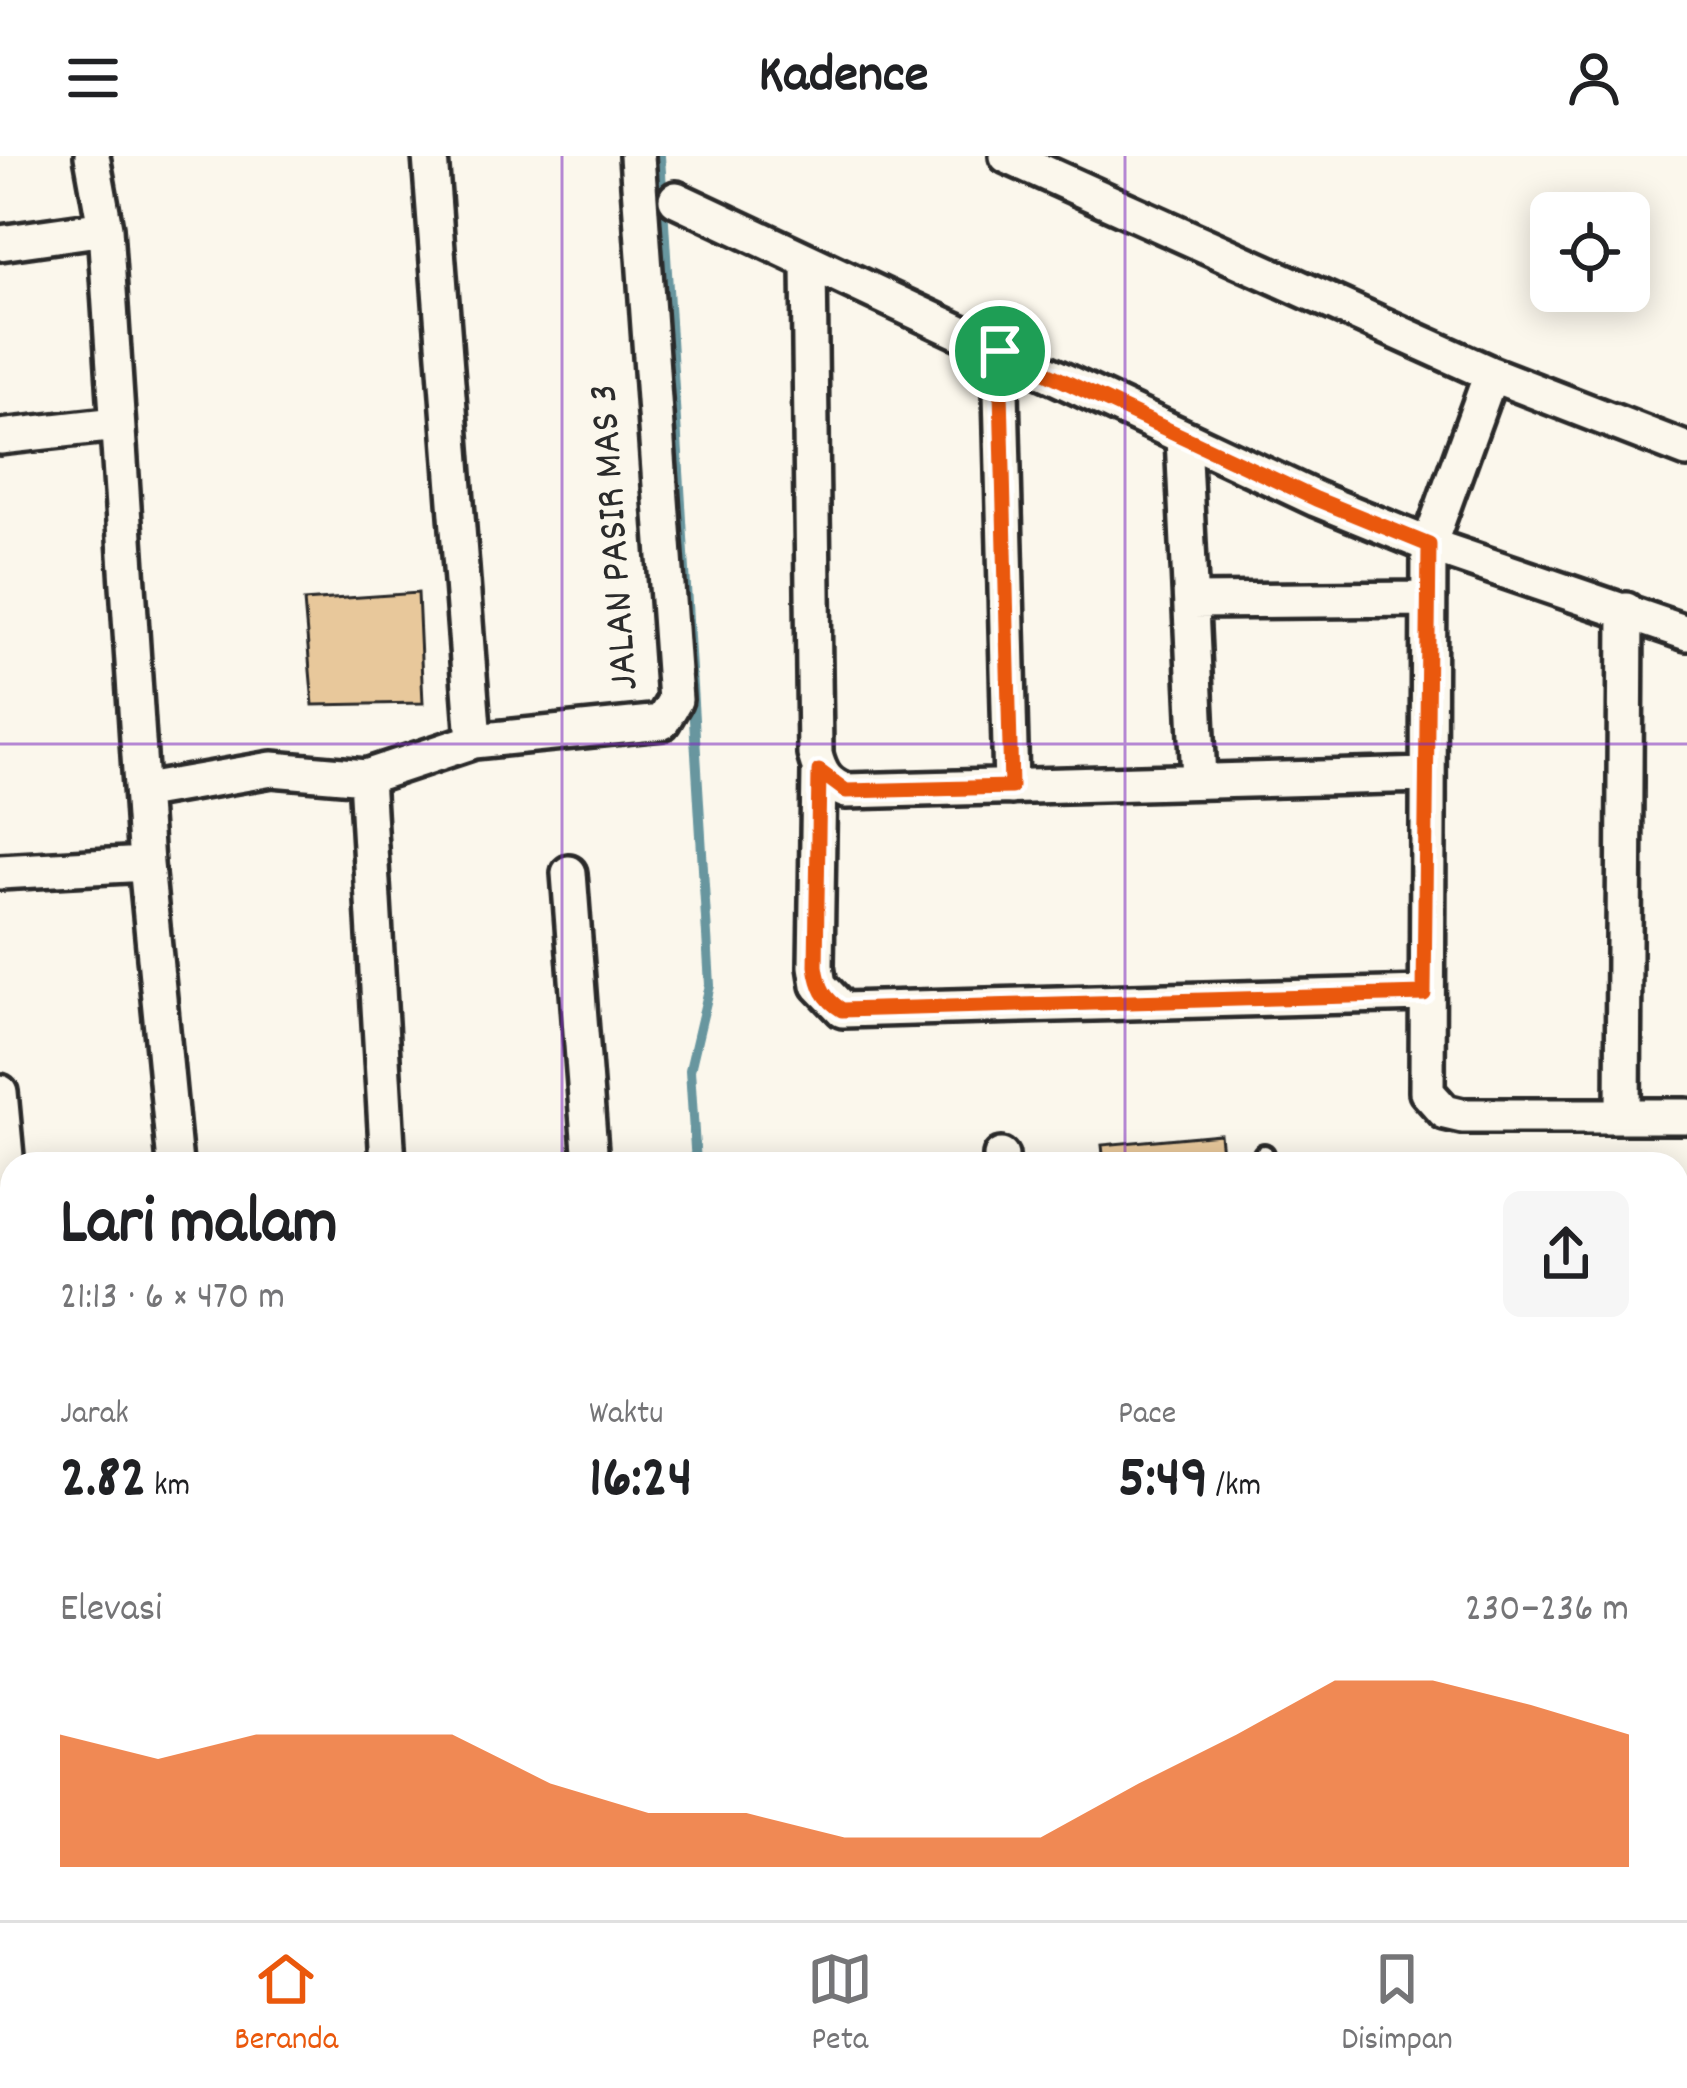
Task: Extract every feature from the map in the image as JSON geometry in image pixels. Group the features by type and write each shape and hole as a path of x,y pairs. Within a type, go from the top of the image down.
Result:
{"street":[{"path":"92,156 105,228 145,791 146,864 175,1152"},
{"path":"430,156 474,741"},
{"name":"JALAN PASIR MAS 3","path":"366,777 474,741 662,722 675,700 637,156"},
{"path":"1007,156 1491,374 1687,450"},
{"path":"676,199 809,266 1429,545 1687,633"},
{"path":"0,243 105,228"},
{"path":"809,266 819,985 842,1010 1424,994"},
{"path":"1000,351 1011,787"},
{"path":"1491,374 1429,545 1427,1092 1445,1112 1687,1116"},
{"path":"0,437 117,424"},
{"path":"1183,437 1199,780"},
{"path":"1191,601 1426,599"},
{"path":"1623,1116 1625,610"},
{"path":"145,791 272,770 366,777 387,1152"},
{"path":"819,771 846,791 1426,775"},
{"path":"0,872 146,864"},
{"path":"569,872 591,1152"},
{"path":"0,1092 6,1152"}],"building":[{"path":"418,593 423,703 313,705 304,601"},
{"path":"1220,1134 1222,1152 1103,1152 1102,1145"}],"waterway":[{"path":"660,156 710,985 690,1070 695,1152"}],"route":[{"path":"1000,351 1316,499 1429,545 1424,994 842,1010 829,1002 819,985 816,966 819,771 832,786 846,791 1011,787 1000,351"}]}
